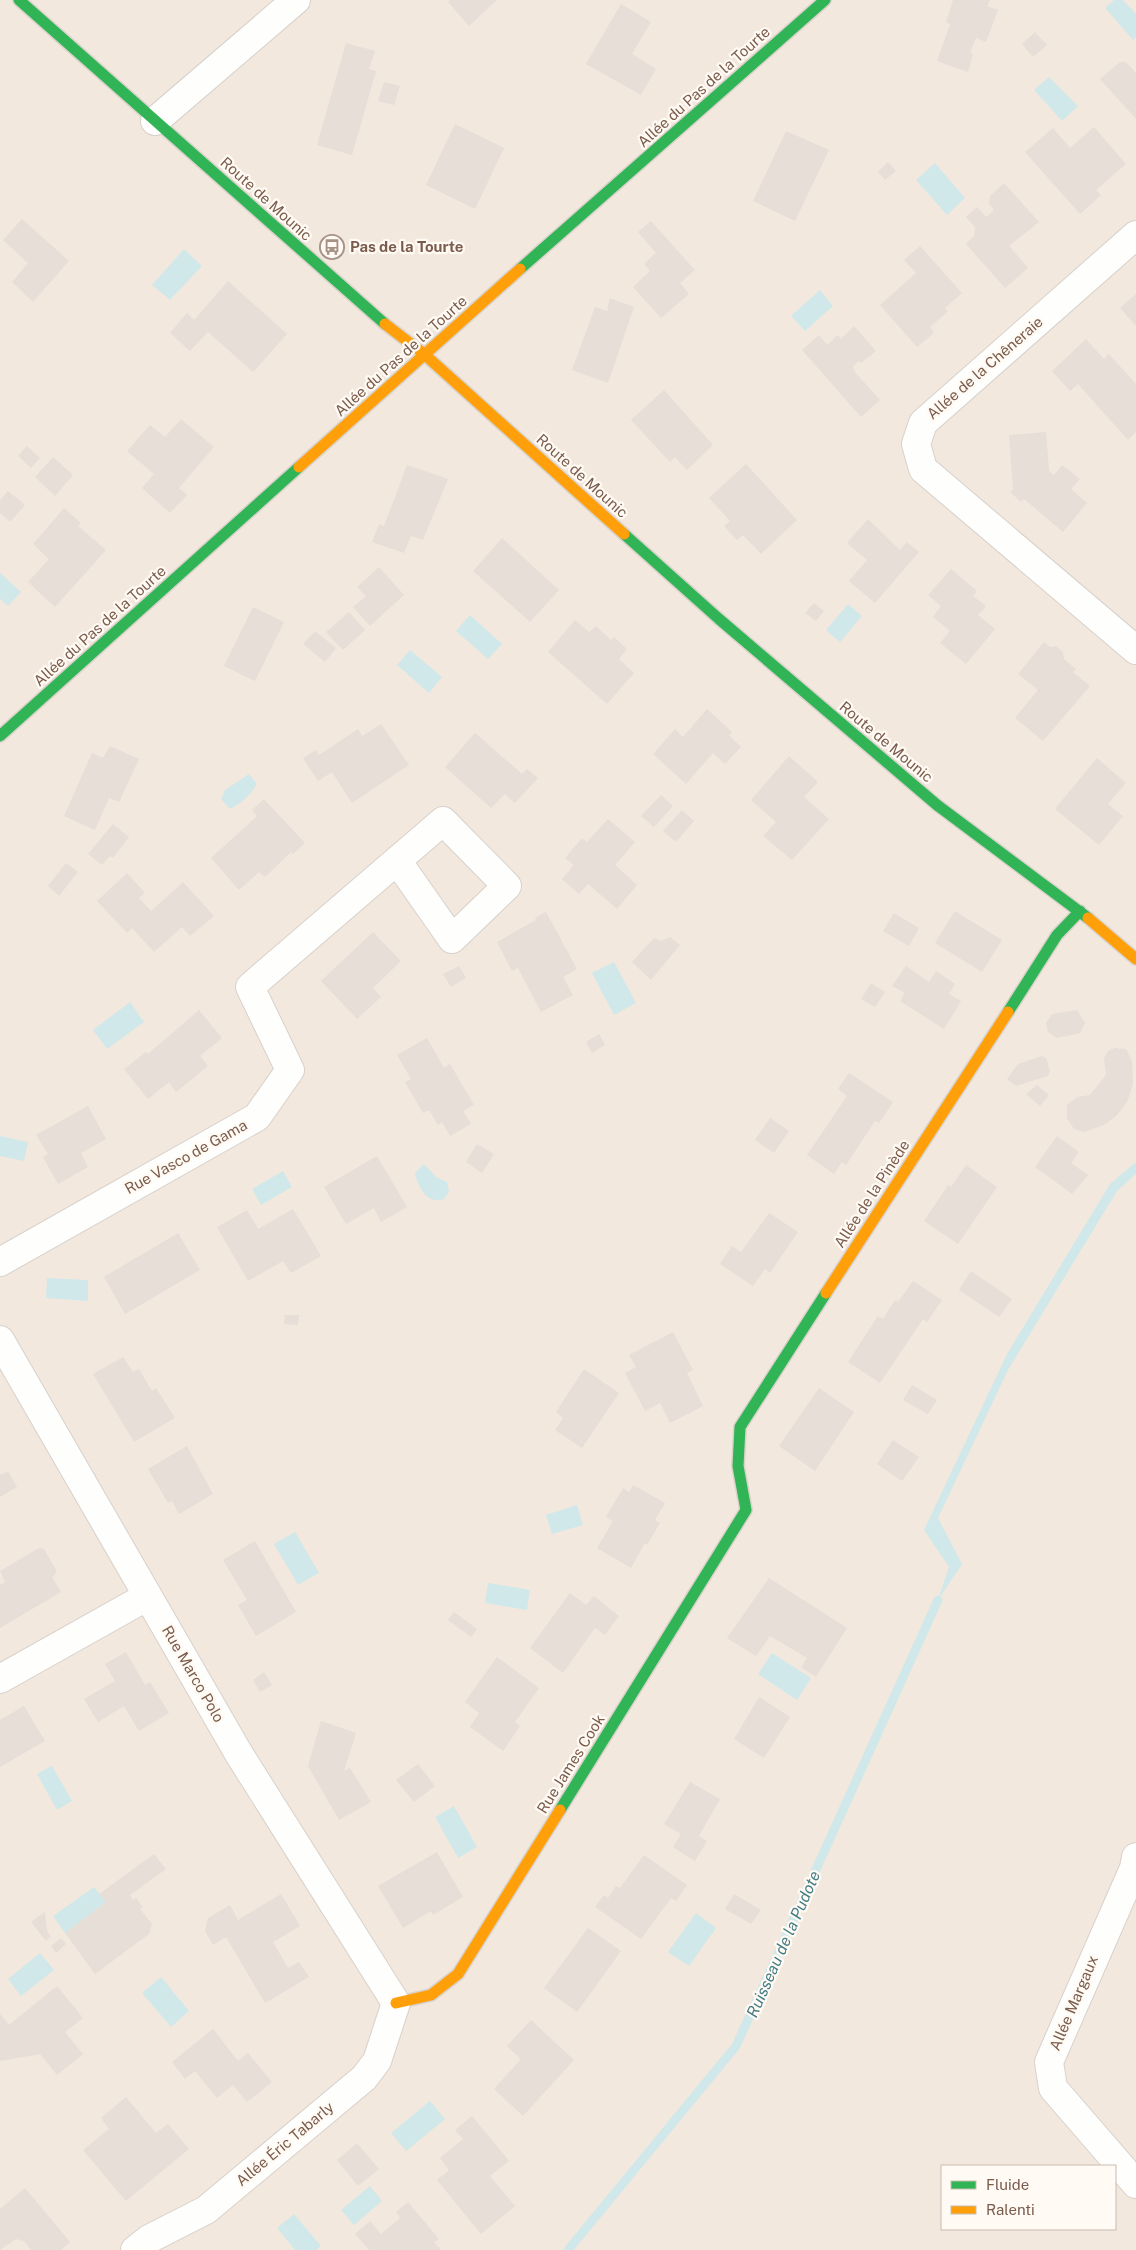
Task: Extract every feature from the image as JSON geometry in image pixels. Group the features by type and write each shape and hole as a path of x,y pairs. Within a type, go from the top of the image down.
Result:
{"street":[{"name":"Route de Mounic","path":"19,0 390,329 424,354 719,620 937,805 1080,911 1136,959"},
{"path":"155,121 296,0"},
{"name":"Allée du Pas de la Tourte","path":"0,736 424,354 824,0"},
{"name":"Allée de la Chêneraie","path":"1136,235 924,423 916,444 923,469 1136,650"},
{"name":"Rue Vasco de Gama","path":"0,1262 257,1117 290,1070 250,987 398,862"},
{"name":"Allée de la Pinède","path":"746,1510 738,1466 740,1427 1057,935 1080,911"},
{"name":"Rue Marco Polo","path":"0,1340 239,1754 396,2003"},
{"name":"Rue James Cook","path":"396,2003 431,1995 458,1974 746,1510"},
{"path":"0,1679 148,1596"},
{"name":"Allée Margaux","path":"1135,1865 1048,2062 1053,2088 1136,2184"},
{"name":"Allée Éric Tabarly","path":"135,2250 148,2239 206,2210 364,2078 377,2061 396,2003"}],"shaded area":[{"path":"0,0 1136,0 1136,2250 0,2250"}],"water":[{"path":"1114,0 1123,0 1136,14 1136,37 1133,40 1105,8"},
{"path":"1049,77 1078,106 1062,121 1034,90"},
{"path":"935,163 965,198 947,215 916,180"},
{"path":"184,249 202,266 170,300 152,285"},
{"path":"820,290 833,306 805,331 791,316"},
{"path":"0,573 21,592 8,606 0,599"},
{"path":"848,604 862,616 840,642 826,630"},
{"path":"470,615 502,644 488,659 456,631"},
{"path":"410,650 442,677 429,693 397,665"},
{"path":"249,774 257,784 252,792 230,809 221,799 225,790"},
{"path":"614,962 636,1003 614,1015 592,973"},
{"path":"130,1002 144,1022 107,1049 93,1030"},
{"path":"0,1136 28,1142 24,1161 0,1156"},
{"path":"1136,1162 1136,1174 1117,1191 1008,1370 938,1518 962,1564 938,1600 949,1567 924,1530 1007,1354 1110,1184"},
{"path":"424,1164 436,1177 447,1182 449,1192 444,1199 438,1200 428,1197 418,1184 415,1173"},
{"path":"283,1171 292,1187 261,1205 252,1189"},
{"path":"47,1278 88,1280 88,1301 46,1298"},
{"path":"577,1505 583,1525 552,1534 546,1515"},
{"path":"295,1532 319,1573 298,1585 274,1544"},
{"path":"488,1583 530,1590 527,1610 485,1603"},
{"path":"772,1653 811,1678 797,1700 758,1674"},
{"path":"52,1766 72,1801 57,1810 37,1774"},
{"path":"454,1806 477,1847 458,1858 435,1817"},
{"path":"94,1887 106,1902 65,1933 53,1916"},
{"path":"696,1913 716,1928 689,1966 668,1952"},
{"path":"40,1953 54,1970 21,1996 8,1979"},
{"path":"161,1977 189,2011 171,2027 142,1993"},
{"path":"430,2101 445,2119 406,2151 391,2133"},
{"path":"370,2186 382,2201 354,2225 341,2210"},
{"path":"294,2214 321,2246 316,2250 295,2250 277,2228"}],"building":[{"path":"450,0 497,0 469,26 448,2"},
{"path":"953,0 990,0 987,6 998,10 986,42 976,38 970,53 973,54 968,72 937,61 950,24 946,22"},
{"path":"621,4 651,22 632,54 656,69 641,95 586,64"},
{"path":"1035,32 1047,45 1033,57 1022,44"},
{"path":"346,43 375,51 369,69 376,71 352,155 317,145"},
{"path":"1120,62 1126,62 1136,73 1136,119 1100,79"},
{"path":"384,82 400,86 394,105 378,101"},
{"path":"455,124 504,148 475,209 426,185"},
{"path":"1094,127 1126,164 1096,190 1101,195 1080,214 1025,152 1053,128 1070,148"},
{"path":"786,131 829,150 795,221 753,201"},
{"path":"888,162 896,171 885,180 878,172"},
{"path":"1004,183 1039,222 1009,246 1028,268 1005,288 966,244 974,236 975,227 966,217 977,207 986,217 994,210 989,204 990,196"},
{"path":"22,219 69,261 33,302 12,282 28,263 3,240"},
{"path":"651,221 695,270 680,283 689,294 661,318 633,287 650,271 644,264 656,253 638,232"},
{"path":"920,246 962,293 945,308 948,311 930,327 934,333 917,347 880,305 916,273 904,260"},
{"path":"228,281 287,334 253,372 208,332 190,351 170,333 187,313 194,320"},
{"path":"1136,294 1136,326 1120,308"},
{"path":"610,298 634,307 608,383 572,370 595,307 607,311"},
{"path":"854,326 876,351 861,363 859,361 853,366 854,371 880,400 861,417 802,350 819,335 827,345 838,335 841,339"},
{"path":"1086,339 1104,359 1109,354 1136,384 1136,432 1128,440 1078,384 1070,391 1052,371"},
{"path":"664,390 713,445 687,470 675,457 670,462 631,420"},
{"path":"181,419 214,447 179,488 187,495 170,513 142,488 154,474 127,451 150,425 165,437"},
{"path":"1046,432 1049,471 1054,475 1062,465 1080,479 1071,489 1087,503 1063,532 1024,499 1021,502 1010,492 1013,490 1009,435"},
{"path":"27,446 40,458 31,468 18,456"},
{"path":"53,457 73,475 55,496 35,477"},
{"path":"746,464 797,520 761,554 743,535 737,540 724,526 730,521 709,498"},
{"path":"407,465 448,479 423,540 411,536 404,553 372,542 379,524 384,526"},
{"path":"8,491 25,505 10,522 0,513 0,500"},
{"path":"64,508 81,523 78,526 106,550 55,607 28,582 49,559 33,544"},
{"path":"868,519 900,550 907,542 919,552 875,603 849,581 867,560 847,543"},
{"path":"502,538 559,590 530,622 473,571"},
{"path":"379,567 404,595 370,626 353,607 366,596 357,587"},
{"path":"951,569 977,591 973,596 986,606 978,615 995,629 966,664 940,643 950,631 933,617 941,606 928,595"},
{"path":"814,603 824,611 816,621 805,613"},
{"path":"253,607 284,622 255,681 224,666"},
{"path":"349,612 365,630 343,650 326,632"},
{"path":"575,620 589,632 596,626 611,640 614,637 627,649 619,659 634,673 607,704 548,652"},
{"path":"315,631 336,648 325,662 303,644"},
{"path":"1044,642 1050,647 1056,646 1063,652 1064,659 1076,669 1073,672 1090,686 1043,741 1015,718 1038,690 1018,674"},
{"path":"707,709 732,732 729,735 741,747 725,764 713,753 686,784 653,754 675,729 683,737"},
{"path":"381,724 409,765 352,803 332,772 318,781 303,758 316,750 319,755 358,729 362,736"},
{"path":"475,733 522,774 527,769 538,778 515,803 505,794 491,808 445,767"},
{"path":"110,746 139,759 119,802 109,798 95,830 64,816 92,753 103,758"},
{"path":"789,756 818,782 804,797 829,819 792,860 763,836 776,822 751,800"},
{"path":"1097,758 1126,783 1108,804 1123,816 1099,845 1055,809"},
{"path":"661,795 673,806 654,827 641,816"},
{"path":"264,799 305,843 293,854 291,852 265,877 259,872 239,890 211,858 257,816 252,810"},
{"path":"682,810 694,821 676,842 663,831"},
{"path":"608,819 635,842 615,865 637,885 617,909 588,884 579,894 562,879 574,865 565,858 582,838 587,842"},
{"path":"113,824 129,837 113,858 110,856 102,865 88,854"},
{"path":"66,863 78,872 59,896 48,886"},
{"path":"127,873 145,893 139,898 151,911 183,882 214,916 190,936 182,927 154,952 132,928 127,933 97,901"},
{"path":"955,911 1002,940 982,972 935,943"},
{"path":"546,912 577,969 563,977 573,995 541,1012 518,968 512,971 497,942 536,920 535,918"},
{"path":"894,913 919,928 909,946 883,931"},
{"path":"373,932 401,961 373,988 381,997 357,1019 321,981"},
{"path":"670,937 680,945 651,980 632,962 654,938 661,941"},
{"path":"459,966 466,978 451,987 443,974"},
{"path":"906,966 929,982 936,971 955,984 949,994 961,1001 944,1029 900,1001 905,993 892,986"},
{"path":"871,983 885,992 875,1007 861,999"},
{"path":"199,1010 222,1038 200,1056 208,1066 176,1092 169,1082 148,1099 124,1069 146,1052 148,1054"},
{"path":"1077,1010 1085,1023 1080,1033 1057,1038 1048,1032 1046,1023 1052,1014"},
{"path":"599,1034 605,1045 592,1053 586,1042"},
{"path":"427,1038 444,1068 450,1064 474,1105 463,1111 471,1124 450,1136 442,1122 438,1125 429,1110 423,1113 405,1082 411,1079 397,1055"},
{"path":"1115,1048 1126,1049 1132,1062 1133,1084 1127,1102 1116,1116 1104,1125 1084,1132 1074,1129 1067,1118 1067,1105 1077,1097 1090,1095 1106,1075 1104,1058 1108,1051"},
{"path":"1042,1056 1046,1058 1050,1071 1048,1076 1016,1086 1007,1079 1018,1064"},
{"path":"849,1073 893,1102 879,1123 875,1121 846,1165 842,1162 834,1174 807,1155 847,1096 838,1089"},
{"path":"1037,1085 1049,1095 1040,1106 1026,1094"},
{"path":"88,1106 106,1139 81,1153 88,1167 58,1184 43,1157 48,1154 36,1135"},
{"path":"770,1118 789,1131 774,1153 755,1140"},
{"path":"1057,1136 1079,1152 1071,1163 1088,1175 1072,1194 1035,1167"},
{"path":"477,1144 494,1154 482,1173 466,1162"},
{"path":"377,1156 407,1207 381,1222 374,1208 346,1224 324,1187"},
{"path":"966,1165 997,1187 958,1244 924,1221 948,1185 951,1187"},
{"path":"293,1209 321,1256 291,1273 283,1261 248,1281 217,1227 247,1210 258,1229"},
{"path":"769,1213 798,1232 770,1273 765,1269 753,1286 720,1264 732,1246 741,1252"},
{"path":"178,1233 200,1270 125,1314 104,1277"},
{"path":"971,1271 1012,1299 999,1317 959,1290"},
{"path":"913,1281 942,1300 927,1322 923,1319 880,1383 848,1362 878,1316 883,1319 895,1300 898,1302"},
{"path":"285,1315 299,1315 298,1325 284,1324"},
{"path":"673,1332 693,1370 687,1373 703,1406 670,1423 660,1403 645,1411 625,1373 636,1367 629,1355"},
{"path":"123,1357 133,1372 139,1369 152,1391 156,1388 175,1418 134,1442 93,1374"},
{"path":"584,1369 619,1393 582,1448 555,1430 563,1418 556,1412"},
{"path":"912,1385 937,1400 928,1414 903,1400"},
{"path":"819,1388 854,1412 815,1471 779,1446"},
{"path":"893,1440 919,1457 902,1481 877,1464"},
{"path":"187,1446 213,1494 179,1514 172,1501 168,1503 148,1469"},
{"path":"8,1471 17,1487 0,1497 0,1475"},
{"path":"633,1485 665,1503 655,1520 660,1523 647,1545 645,1543 631,1568 597,1548 613,1521 606,1517 623,1488 629,1492"},
{"path":"255,1541 296,1612 256,1636 238,1605 247,1600 223,1560"},
{"path":"39,1548 44,1549 56,1570 55,1575 52,1577 61,1592 0,1628 0,1585 5,1582 0,1571"},
{"path":"769,1578 847,1628 816,1677 801,1667 807,1658 770,1636 756,1656 727,1638"},
{"path":"570,1593 586,1605 594,1596 619,1616 605,1635 595,1628 563,1673 530,1648"},
{"path":"454,1612 477,1629 471,1637 448,1620"},
{"path":"126,1652 145,1685 150,1682 169,1713 139,1731 124,1706 98,1722 84,1699 115,1681 105,1664"},
{"path":"497,1657 539,1688 515,1722 520,1726 503,1751 470,1727 479,1713 465,1702"},
{"path":"264,1672 272,1685 260,1692 253,1680"},
{"path":"759,1697 790,1717 764,1758 734,1739"},
{"path":"24,1706 45,1741 0,1767 0,1720"},
{"path":"321,1721 356,1733 344,1771 350,1768 371,1802 339,1820 308,1766"},
{"path":"418,1764 435,1786 414,1802 396,1780"},
{"path":"690,1782 720,1799 699,1836 707,1841 695,1861 673,1847 681,1834 664,1824"},
{"path":"437,1852 463,1897 433,1915 431,1911 403,1928 378,1886"},
{"path":"154,1854 166,1869 130,1895 133,1900 136,1898 143,1907 140,1909 152,1924 149,1934 95,1974 65,1933 106,1902 99,1894"},
{"path":"644,1855 687,1885 676,1901 671,1898 641,1939 595,1907 604,1895 608,1898 616,1886 620,1888"},
{"path":"281,1894 300,1926 273,1942 288,1968 299,1962 309,1977 265,2003 226,1937 213,1945 205,1931 208,1918 230,1905 238,1920"},
{"path":"734,1894 761,1910 751,1924 725,1909"},
{"path":"45,1912 47,1931 51,1937 46,1941 31,1922"},
{"path":"588,1928 621,1951 577,2012 544,1988"},
{"path":"61,1938 66,1944 56,1953 51,1946"},
{"path":"57,1986 83,2018 65,2032 83,2054 57,2075 40,2054 0,2061 0,2014 9,2025"},
{"path":"531,2020 574,2060 523,2116 494,2089 521,2059 507,2046"},
{"path":"213,2029 238,2061 248,2053 272,2082 247,2102 233,2085 217,2098 195,2071 185,2079 172,2062"},
{"path":"126,2097 156,2133 168,2124 189,2149 126,2201 83,2150 109,2129 101,2118"},
{"path":"472,2116 509,2161 490,2176 515,2206 481,2234 437,2180 449,2170 440,2158 463,2139 455,2130"},
{"path":"357,2143 379,2169 358,2186 337,2160"},
{"path":"25,2188 70,2242 61,2250 31,2250 24,2241 16,2239 0,2250 0,2209"},
{"path":"408,2202 439,2239 434,2242 441,2250 369,2250 355,2234 370,2221 381,2234 400,2218 396,2212"}],"waterway":[{"name":"Ruisseau de la Pudote","path":"568,2250 736,2046 938,1600"}],"traffic: fast":[{"path":"19,0 385,324"},
{"path":"520,269 825,0"},
{"path":"0,736 299,467"},
{"path":"624,534 719,619 937,805 1088,918"},
{"path":"1008,1012 1057,935 1080,911"},
{"path":"560,1810 746,1510 738,1466 740,1427 826,1293"}],"traffic: slow":[{"path":"299,467 520,269"},
{"path":"385,324 424,354 624,534"},
{"path":"1088,918 1136,959"},
{"path":"826,1293 1008,1012"},
{"path":"396,2003 431,1995 458,1974 560,1810"}],"place":[{"name":"Pas de la Tourte","path":"332,247"}]}
